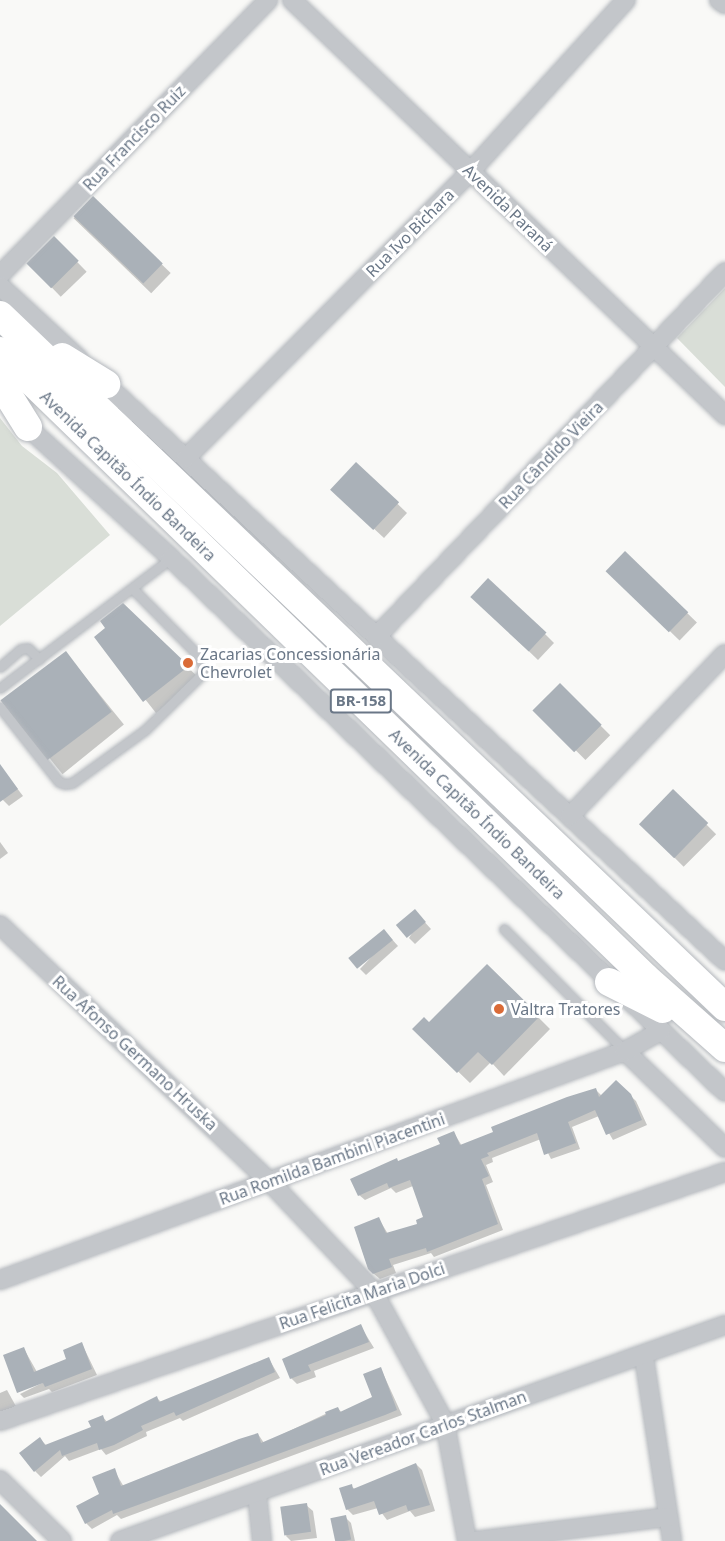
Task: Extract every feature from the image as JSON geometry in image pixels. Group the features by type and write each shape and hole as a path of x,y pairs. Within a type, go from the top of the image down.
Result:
{"main road":[{"path":"4,331 106,384"},
{"name":"Avenida Capitão Índio Bandeira","path":"4,331 725,1006"},
{"name":"Avenida Capitão Índio Bandeira","path":"4,331 645,977 725,1049"},
{"path":"0,382 28,427"},
{"path":"609,982 644,996 725,1049"}],"street":[{"name":"Rua Francisco Ruiz","path":"0,275 268,0"},
{"name":"Avenida Paraná","path":"292,0 725,415"},
{"name":"Rua Ivo Bichara","path":"186,459 470,172 626,0"},
{"path":"719,0 725,4"},
{"name":"Rua Cândido Vieira","path":"376,637 725,272"},
{"path":"0,286 725,962"},
{"path":"0,401 171,558 725,1092"},
{"path":"570,816 725,654"},
{"name":"Rua Afonso Germano Hruska","path":"0,925 270,1182 373,1291 445,1423 467,1541"},
{"name":"Rua Romilda Bambini Piacentini","path":"0,1280 625,1051 661,1031"},
{"path":"625,1051 725,1148"},
{"name":"Rua Felicita Maria Dolci","path":"0,1421 725,1172"},
{"name":"Rua Vereador Carlos Stalman","path":"120,1541 256,1494 445,1423 644,1357 725,1325"},
{"path":"644,1357 672,1541"},
{"path":"0,1480 62,1541"},
{"path":"256,1494 262,1541"},
{"path":"476,1541 669,1517"}],"lane":[{"path":"0,688 171,558"},
{"path":"0,707 59,782 65,784 72,783 145,730 205,671 198,655 133,589"},
{"path":"0,667 21,649 28,648 39,659"},
{"path":"504,929 625,1051"}],"shaded area":[{"path":"725,288 725,387 677,338"},
{"path":"0,418 22,446 57,473 110,535 0,626"}],"building":[{"path":"93,196 163,263 143,284 74,216"},
{"path":"54,236 79,261 51,288 26,264"},
{"path":"356,462 399,502 373,530 330,490"},
{"path":"625,551 688,612 669,632 606,571"},
{"path":"488,578 547,633 529,652 470,597"},
{"path":"123,603 189,666 143,702 94,637 105,628 100,621"},
{"path":"66,651 112,712 46,761 1,700"},
{"path":"560,683 602,725 574,752 532,711"},
{"path":"0,764 18,789 0,802"},
{"path":"673,789 708,823 674,858 639,824"},
{"path":"415,909 426,922 407,938 396,925"},
{"path":"384,929 393,940 357,969 348,958"},
{"path":"487,964 540,1016 492,1065 478,1052 457,1073 412,1029 424,1017 429,1022"},
{"path":"616,1080 631,1094 642,1120 606,1135 595,1110 568,1122 576,1143 544,1155 537,1133 487,1153 489,1156 481,1159 489,1176 482,1179 498,1224 427,1252 426,1248 389,1259 392,1267 373,1274 368,1269 354,1227 379,1217 386,1233 417,1224 416,1220 423,1217 410,1180 389,1188 387,1183 358,1196 350,1179 397,1158 398,1161 440,1144 437,1138 454,1131 460,1145 493,1132 491,1127 567,1097 596,1088 599,1097"},
{"path":"361,1324 369,1342 308,1365 311,1371 290,1379 282,1359"},
{"path":"82,1342 92,1369 45,1387 43,1383 17,1393 3,1355 24,1347 34,1372 66,1359 63,1350"},
{"path":"269,1357 275,1372 176,1416 174,1412 141,1426 143,1430 114,1445 99,1450 97,1443 62,1456 60,1450 34,1472 19,1453 40,1437 45,1445 91,1427 88,1421 103,1415 105,1422 157,1396 159,1402"},
{"path":"381,1367 397,1410 113,1514 112,1510 85,1524 76,1506 99,1494 92,1477 115,1468 121,1486 239,1439 258,1433 261,1443 326,1415 325,1412 338,1407 340,1412 372,1397 363,1374"},
{"path":"416,1463 430,1505 408,1511 406,1505 379,1515 374,1501 346,1510 339,1488 352,1484 353,1489"},
{"path":"307,1503 311,1532 284,1535 280,1507"},
{"path":"0,1504 37,1541 0,1541"},
{"path":"346,1515 351,1539 335,1541 330,1518"}],"place":[{"name":"Zacarias Concessionária Chevrolet","path":"188,663"},
{"name":"Valtra Tratores","path":"499,1009"}]}
